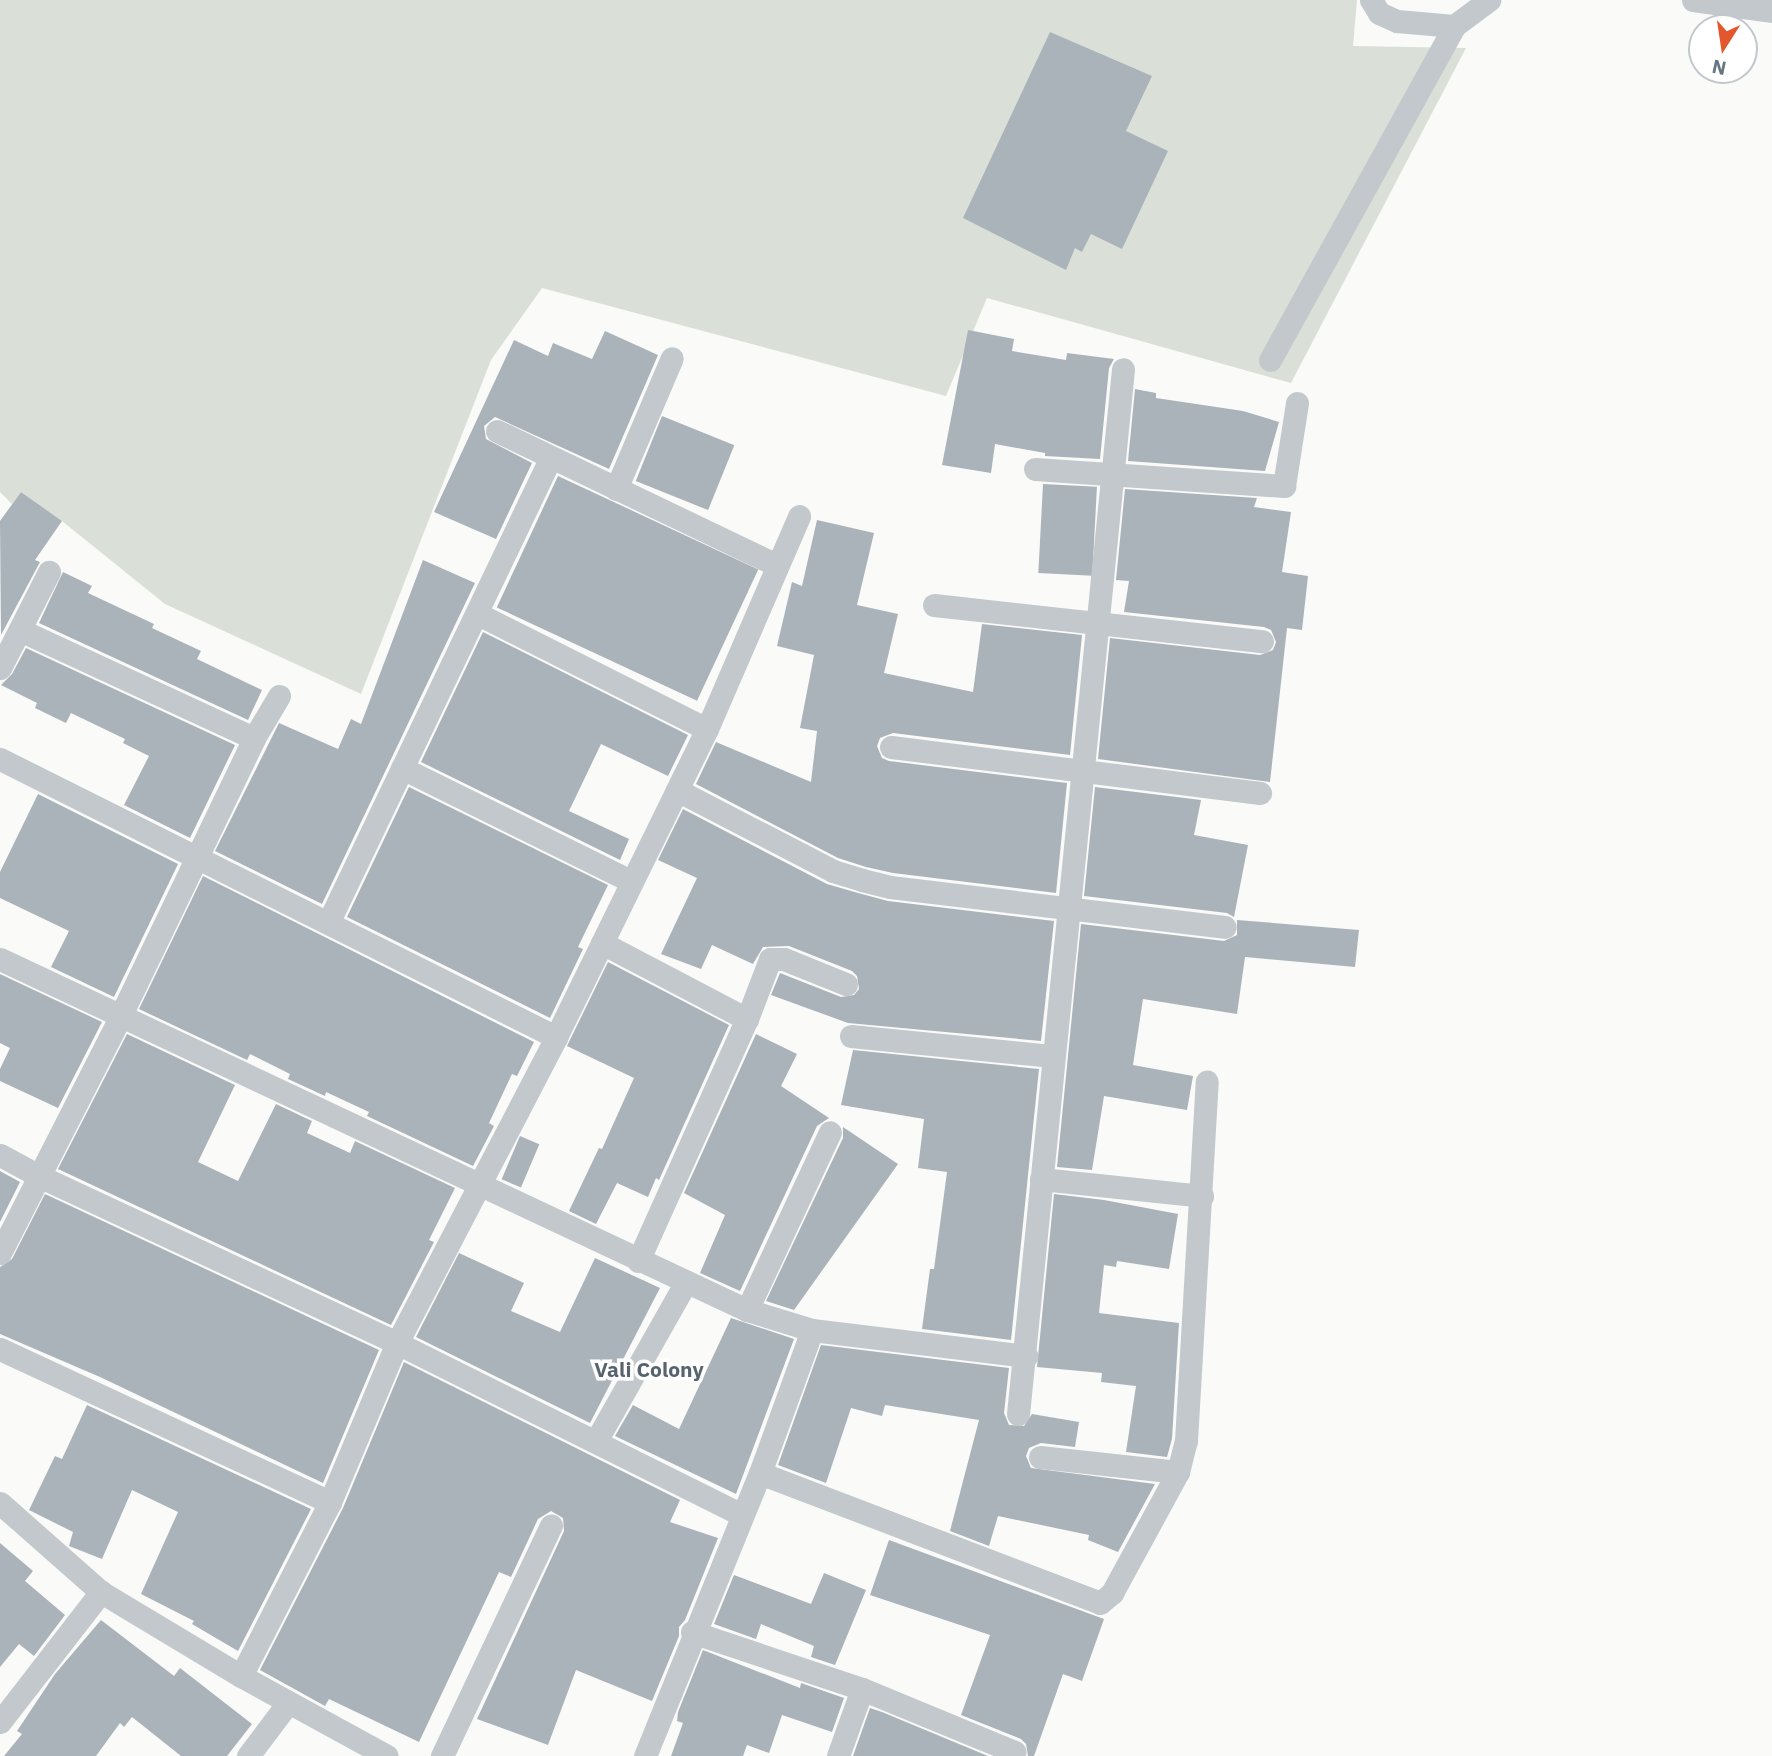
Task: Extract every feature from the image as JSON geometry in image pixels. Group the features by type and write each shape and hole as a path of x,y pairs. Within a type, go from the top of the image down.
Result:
{"street":[{"path":"1371,0 1379,13 1397,21 1454,26"},
{"path":"1270,360 1454,26 1489,0"},
{"path":"1693,0 1772,11"},
{"path":"616,489 672,358"},
{"path":"1018,1414 1026,1356 1110,476 1123,369"},
{"path":"1035,469 1110,476 1284,485 1297,403"},
{"path":"497,431 778,565"},
{"path":"329,921 478,614 550,458"},
{"path":"241,1676 330,1502 397,1343 556,1037 707,729 799,516"},
{"path":"0,668 49,572"},
{"path":"933,605 1262,641"},
{"path":"478,614 707,729"},
{"path":"20,630 254,738"},
{"path":"0,1253 120,1017 254,738 279,696"},
{"path":"891,747 1260,793"},
{"path":"0,759 329,921 556,1037"},
{"path":"402,768 631,881"},
{"path":"677,790 833,871 862,880 890,887 1225,928"},
{"path":"602,943 747,1019"},
{"path":"638,1261 747,1019 770,959 776,957 846,984"},
{"path":"0,959 747,1310 812,1330 1026,1356"},
{"path":"851,1036 1053,1056"},
{"path":"760,1473 1100,1603 1112,1593 1178,1472 1186,1441 1207,1082"},
{"path":"747,1310 830,1132"},
{"path":"0,1155 39,1176 397,1343 742,1515"},
{"path":"1041,1179 1202,1196"},
{"path":"596,1441 686,1282"},
{"path":"645,1756 692,1632 760,1473 812,1330"},
{"path":"0,1349 330,1502"},
{"path":"1040,1457 1178,1472"},
{"path":"0,1503 101,1592 288,1703 387,1756"},
{"path":"442,1756 551,1525"},
{"path":"0,1722 101,1592"},
{"path":"692,1632 862,1689 1015,1752"},
{"path":"838,1756 862,1689"},
{"path":"248,1756 288,1703"}],"shaded area":[{"path":"0,0 1357,0 1353,46 1466,48 1291,383 987,298 946,396 542,288 491,360 361,694 165,604 62,521 21,492 12,504 0,492"}],"building":[{"path":"1050,32 1152,76 1126,131 1168,151 1122,249 1091,234 1082,252 1075,248 1066,270 963,218"},
{"path":"968,330 1014,339 1012,351 1066,360 1067,353 1114,359 1109,368 1100,459 1045,456 1045,453 995,444 991,473 942,465"},
{"path":"605,331 658,355 609,469 495,417 484,426 486,439 532,463 496,539 434,512 514,340 548,356 553,343 592,359"},
{"path":"1135,389 1156,393 1156,398 1243,411 1279,422 1265,471 1128,461"},
{"path":"662,416 734,445 708,510 636,481"},
{"path":"558,476 758,569 697,701 497,607"},
{"path":"1043,484 1097,487 1092,576 1038,573"},
{"path":"1125,489 1257,498 1254,507 1291,512 1282,572 1308,576 1302,630 1287,628 1270,782 1098,759 1110,638 1260,655 1273,650 1276,642 1271,630 1264,627 1124,612 1129,581 1116,580"},
{"path":"21,492 62,521 35,560 40,562 1,635 0,521"},
{"path":"817,520 874,533 857,605 898,614 884,673 973,692 982,624 1082,635 1070,755 893,733 880,738 877,746 882,758 889,761 1067,783 1056,893 893,873 866,867 838,858 696,784 716,742 811,782 817,731 800,728 814,655 777,646 792,582 802,586"},
{"path":"423,560 475,583 322,904 215,851 279,723 338,749 351,719 361,724"},
{"path":"63,572 92,586 88,593 154,624 152,628 201,651 197,659 262,690 248,720 39,623"},
{"path":"483,632 688,735 668,776 601,744 569,811 629,839 620,860 421,762"},
{"path":"26,648 235,745 190,838 124,805 149,756 123,743 125,739 71,713 66,723 35,708 37,703 1,685 12,674"},
{"path":"409,787 608,885 578,947 583,949 550,1018 347,917"},
{"path":"1095,787 1201,800 1194,835 1248,845 1234,917 1227,913 1084,896"},
{"path":"38,794 178,864 114,997 51,967 69,931 0,898 0,872"},
{"path":"683,809 827,884 888,901 1054,921 1041,1041 848,1023 771,995 780,973 841,997 854,995 859,989 857,976 852,971 789,946 763,947 753,964 712,945 701,969 661,954 697,878 658,860"},
{"path":"203,876 534,1042 517,1076 512,1074 489,1123 494,1126 473,1166 367,1116 369,1112 326,1092 325,1096 288,1079 290,1074 250,1054 247,1060 139,1009"},
{"path":"1237,920 1359,930 1355,967 1245,957 1237,1014 1143,999 1133,1065 1193,1076 1187,1110 1104,1096 1092,1170 1057,1167 1081,924 1224,941 1237,935"},
{"path":"608,962 729,1025 659,1180 656,1178 648,1197 617,1183 596,1224 569,1211 599,1148 602,1149 634,1078 567,1046"},
{"path":"0,974 102,1022 58,1108 0,1081 0,1069 10,1048 0,1043"},
{"path":"127,1034 235,1085 198,1162 238,1181 276,1104 312,1121 307,1133 350,1153 355,1141 455,1188 429,1240 434,1242 391,1325 58,1169"},
{"path":"756,1034 797,1054 781,1086 829,1118 817,1126 740,1291 700,1273 725,1215 684,1193"},
{"path":"853,1050 1039,1069 1011,1340 922,1329 930,1269 934,1269 947,1172 918,1168 924,1119 841,1105"},
{"path":"843,1127 898,1164 794,1310 766,1301 843,1138"},
{"path":"520,1136 539,1144 521,1187 502,1179"},
{"path":"0,1171 20,1182 0,1222"},
{"path":"45,1194 379,1350 323,1483 100,1377 0,1334 0,1267 12,1259"},
{"path":"1054,1194 1178,1214 1169,1269 1117,1261 1116,1267 1104,1265 1099,1313 1179,1323 1172,1439 1167,1457 1126,1452 1136,1386 1101,1382 1102,1373 1037,1367"},
{"path":"459,1253 524,1283 511,1311 560,1332 595,1258 660,1288 590,1423 416,1337"},
{"path":"731,1318 794,1339 736,1494 615,1436 633,1405 679,1429"},
{"path":"821,1345 1009,1368 1004,1413 1009,1425 1024,1426 1032,1414 1079,1422 1075,1447 1041,1443 1029,1448 1026,1456 1031,1468 1155,1484 1118,1552 1088,1540 1089,1535 998,1516 989,1546 950,1531 979,1420 885,1405 882,1416 851,1408 826,1483 778,1465"},
{"path":"404,1362 680,1500 670,1522 718,1538 685,1620 679,1627 679,1636 652,1701 576,1670 548,1745 477,1719 564,1531 563,1518 551,1511 538,1519 511,1577 499,1572 419,1742 329,1699 325,1706 260,1670 343,1508"},
{"path":"87,1405 311,1509 238,1651 192,1624 194,1621 141,1594 178,1512 132,1490 102,1559 69,1546 73,1532 29,1510 55,1456 62,1459"},
{"path":"889,1540 1104,1619 1082,1681 1063,1674 1034,1756 1028,1756 1026,1744 1021,1739 961,1715 990,1635 870,1595"},
{"path":"0,1543 33,1571 25,1581 65,1615 34,1656 19,1644 0,1667"},
{"path":"824,1573 866,1590 835,1665 811,1657 814,1646 761,1624 756,1639 714,1624 734,1575 811,1604"},
{"path":"101,1620 174,1676 180,1668 252,1724 227,1756 181,1756 132,1717 124,1727 120,1723 96,1756 4,1756 22,1734 17,1731 55,1674"},
{"path":"703,1650 800,1688 801,1683 844,1698 832,1732 782,1715 769,1753 747,1745 743,1756 671,1756 683,1723 677,1721 678,1712"},
{"path":"870,1708 882,1712 988,1756 853,1756"}],"district":[{"name":"Vali Colony","path":"649,1369"}]}
